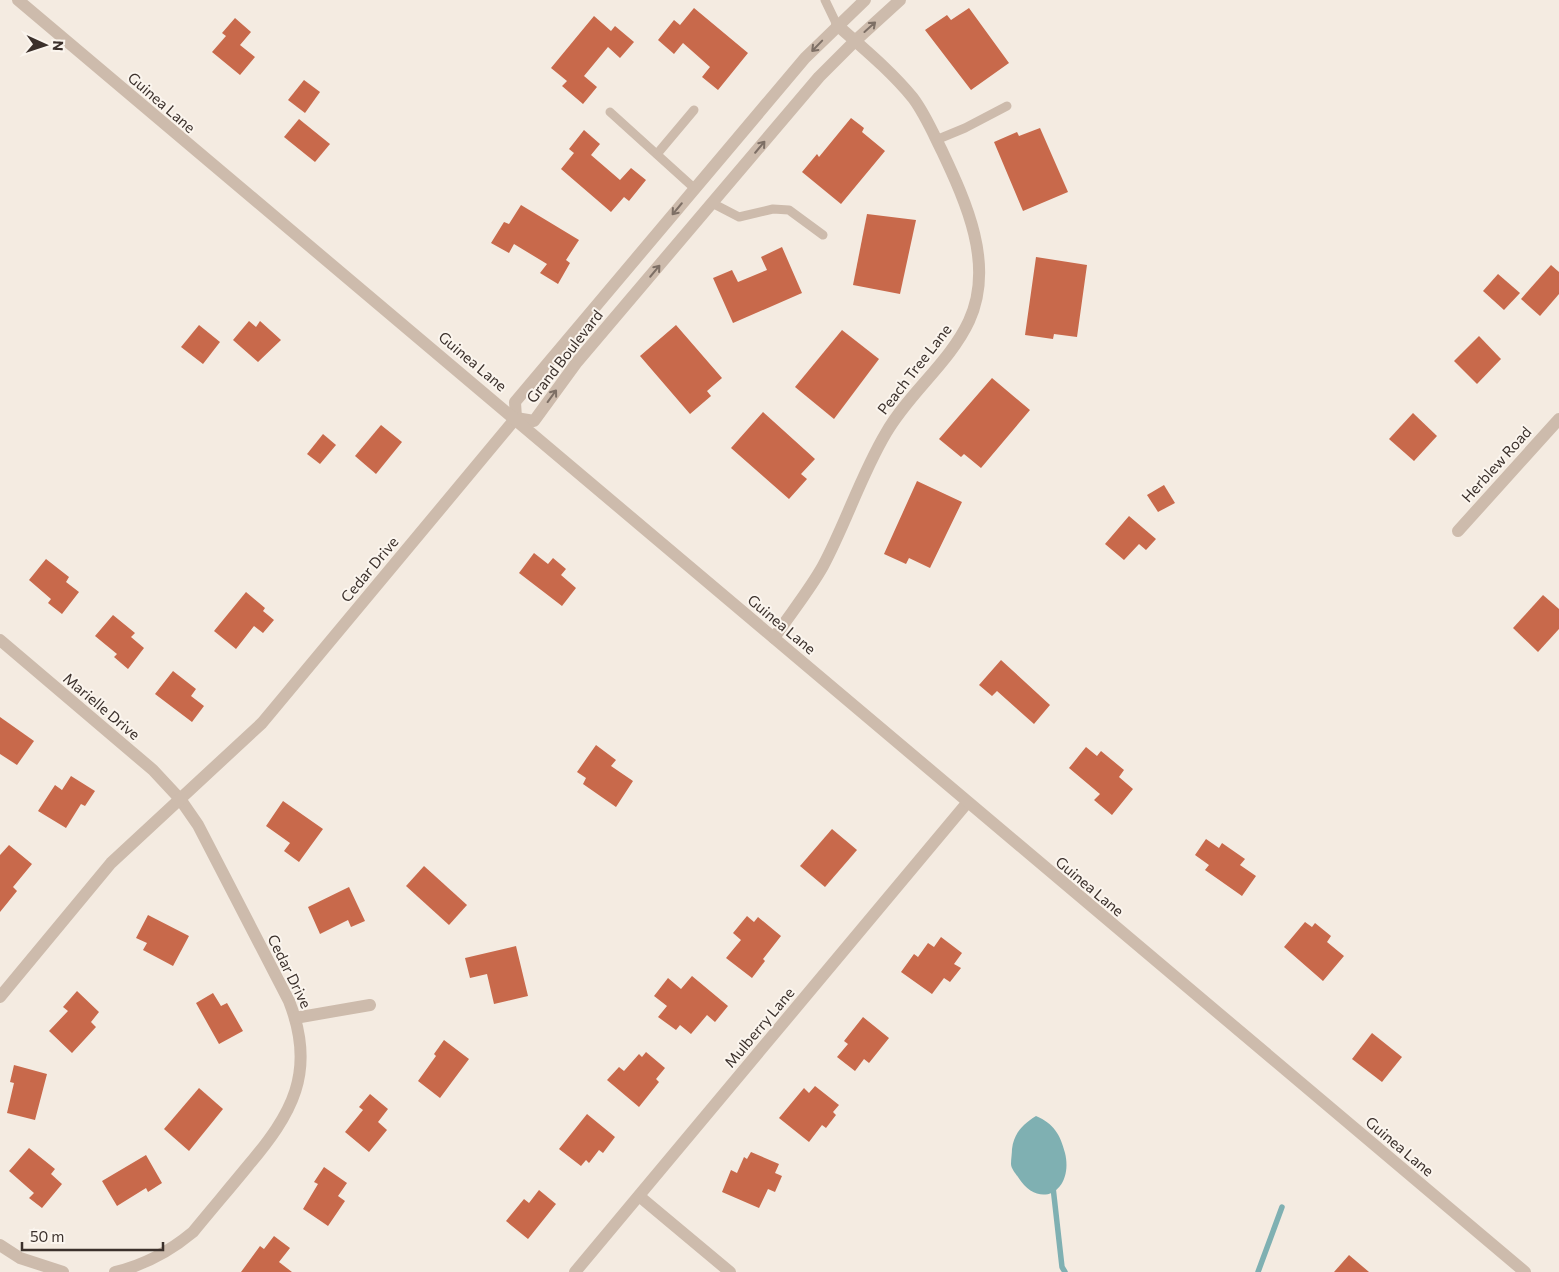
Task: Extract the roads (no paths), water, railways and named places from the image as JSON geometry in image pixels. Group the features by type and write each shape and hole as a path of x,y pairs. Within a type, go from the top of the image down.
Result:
{"street":[{"name":"Guinea Lane","path":"18,0 194,151 516,418 967,803 1524,1272"},
{"name":"Grand Boulevard","path":"865,0 804,58 515,402 516,418 534,421 594,342 819,77 900,0"},
{"name":"Peach Tree Lane","path":"774,638 822,567 890,426 960,338 970,320 978,294 978,250 973,230 956,181 936,140 914,100 891,72 837,25"},
{"path":"694,188 712,203"},
{"path":"577,329 594,342"},
{"name":"Cedar Drive","path":"0,997 5,981 111,863 262,722 516,418"},
{"name":"Herblew Road","path":"1458,531 1559,418"},
{"name":"Marielle Drive","path":"0,640 153,770 180,799"},
{"name":"Cedar Drive","path":"115,1272 151,1261 177,1245 193,1232 273,1137 291,1106 300,1071 301,1044 296,1018 198,825 180,799"},
{"name":"Mulberry Lane","path":"575,1272 967,803"},
{"path":"296,1018 370,1005"},
{"path":"639,1196 730,1272"},
{"path":"0,1245 20,1258 63,1272"}],"lane":[{"path":"825,0 837,25"},
{"path":"936,140 965,128 1007,106"},
{"path":"657,154 694,110"},
{"path":"610,112 694,188"},
{"path":"712,203 740,217 773,209 789,210 823,235"}],"water":[{"path":"1036,1116 1052,1126 1061,1140 1065,1153 1065,1177 1060,1186 1053,1192 1045,1195 1027,1188 1014,1172 1011,1164 1013,1143 1017,1134 1027,1122"}],"waterway":[{"path":"1053,1187 1062,1267 1065,1272"},
{"path":"1258,1272 1282,1207"}]}
